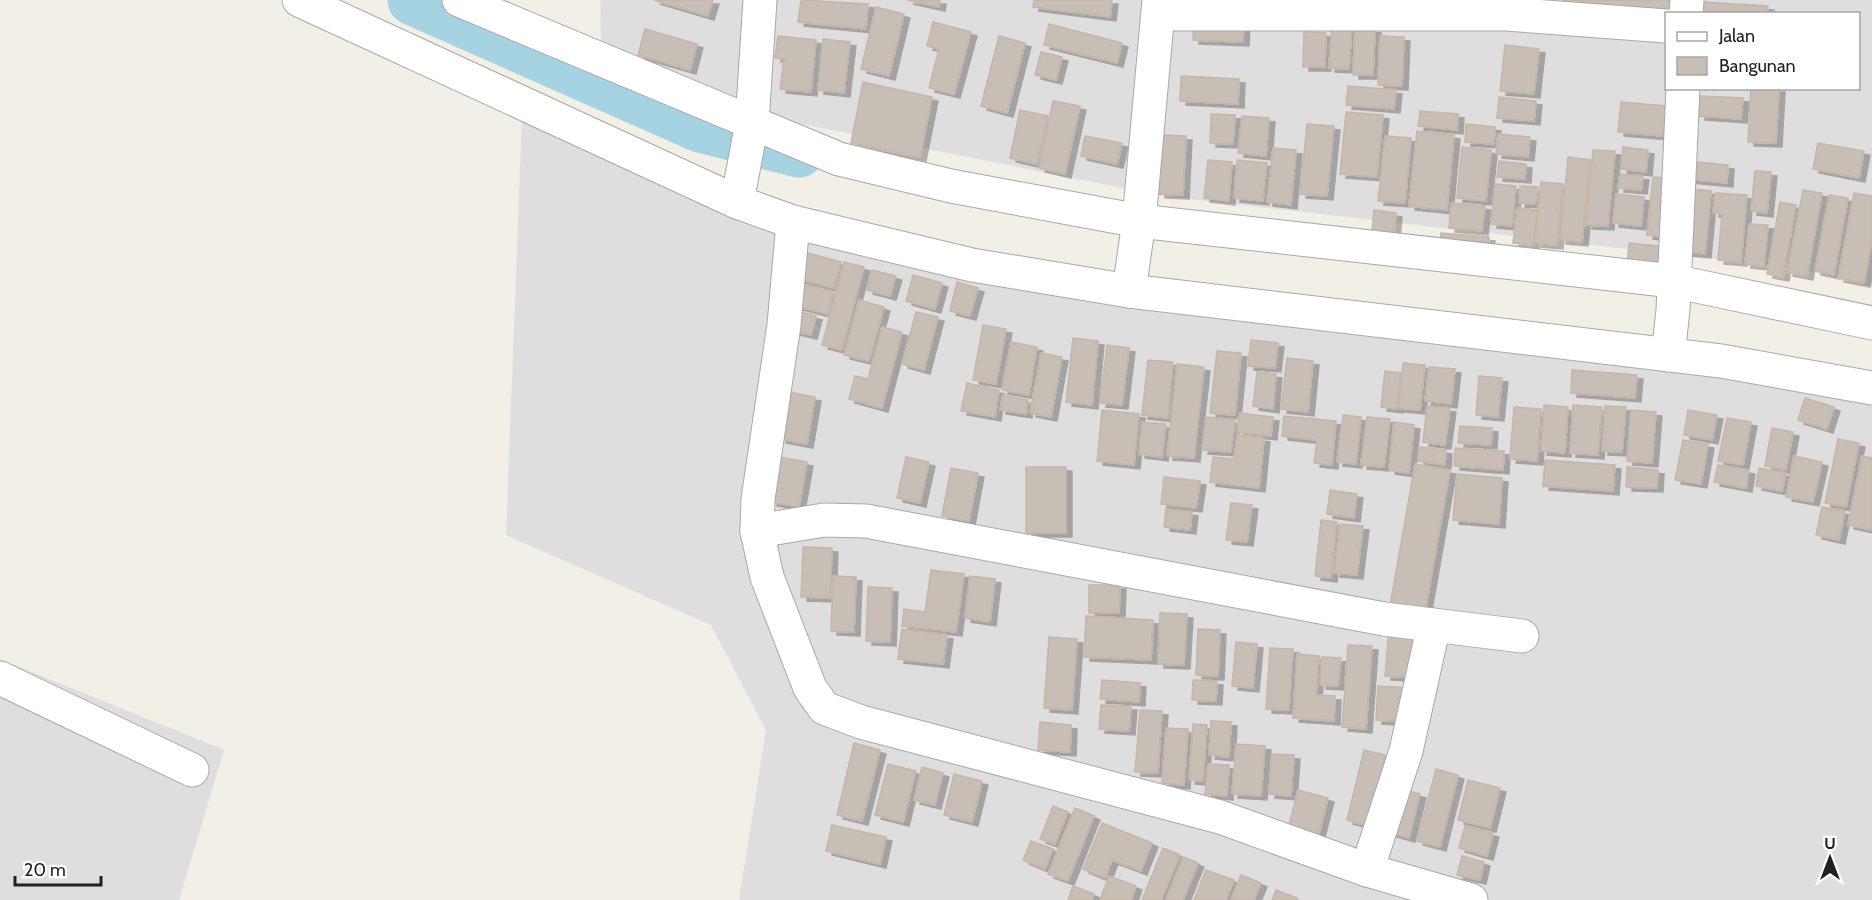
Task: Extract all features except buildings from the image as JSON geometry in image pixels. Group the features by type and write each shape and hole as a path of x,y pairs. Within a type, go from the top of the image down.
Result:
{"street":[{"path":"299,0 740,191 794,222 972,265 1131,281 1721,361 1872,388"},
{"path":"459,0 750,131 839,159 951,186 1138,225 1673,292 1872,322"},
{"path":"740,191 750,131 760,0"},
{"path":"1131,281 1158,7 1506,15 1665,26"},
{"path":"1668,355 1683,90"},
{"path":"794,222 784,325 758,499 757,531 767,577 810,688 824,708 861,722 1220,817 1367,870 1471,900"},
{"path":"757,531 824,520 866,521 1361,615 1522,636"},
{"path":"1367,870 1406,751 1434,625"},
{"path":"0,678 192,770"}],"shaded area":[{"path":"600,0 1872,0 1872,287 1803,269 1163,196 802,124 601,42"},
{"path":"522,118 760,210 1094,295 1872,392 1872,900 739,900 766,730 711,625 506,535"},
{"path":"0,659 224,750 179,900 0,900"}],"waterway":[{"path":"413,0 700,127 799,152"}]}
